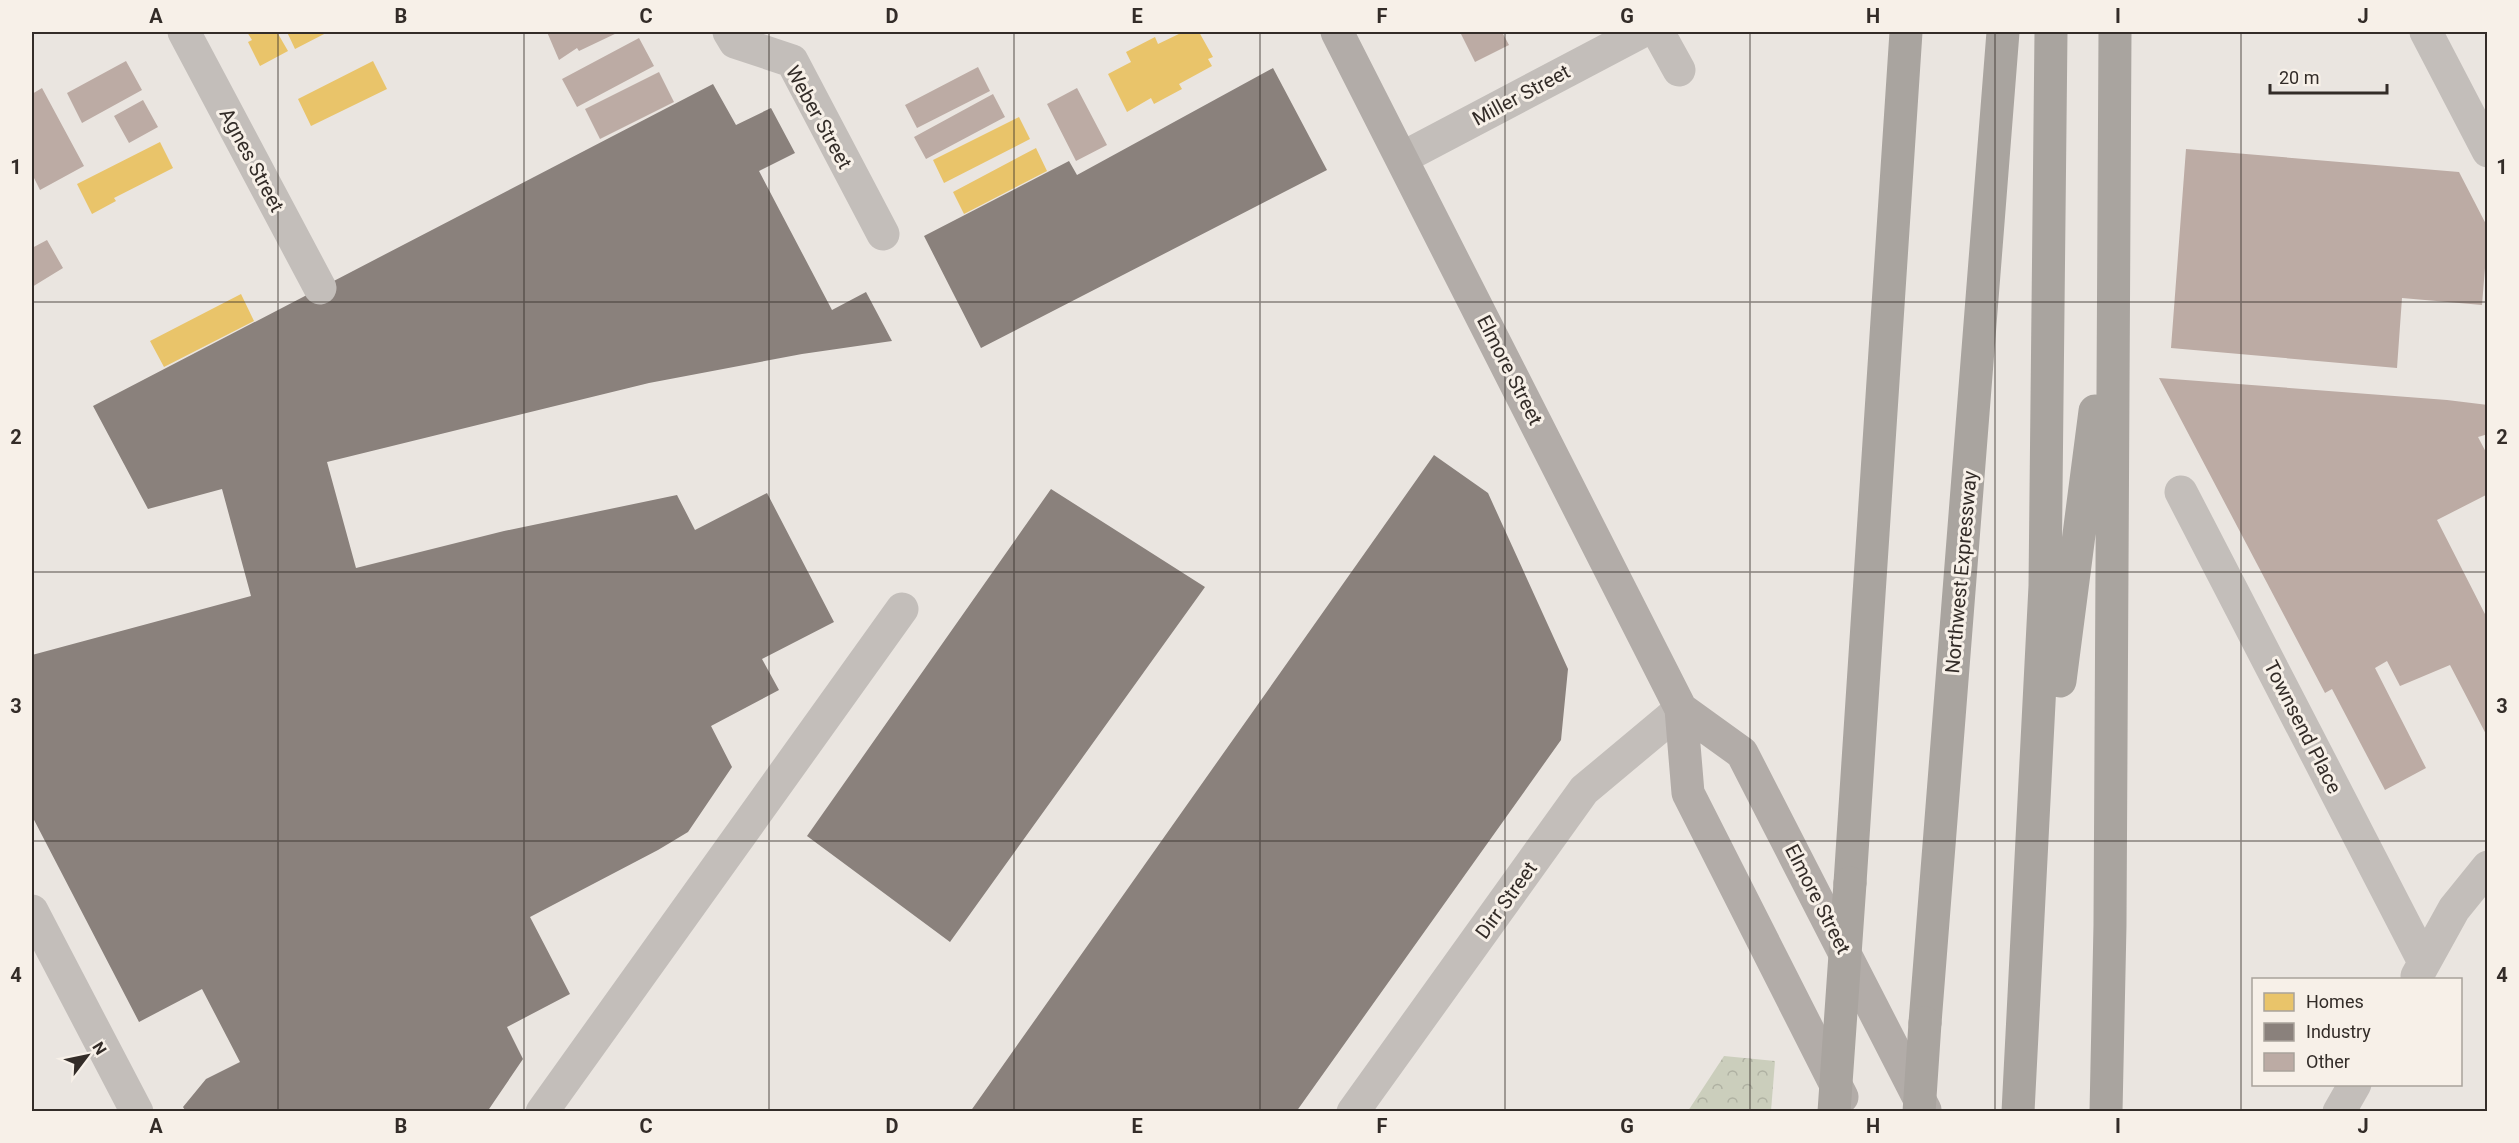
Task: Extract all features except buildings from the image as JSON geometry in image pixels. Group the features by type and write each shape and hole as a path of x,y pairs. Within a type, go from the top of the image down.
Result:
{"highway":[{"path":"1834,1112 1906,32"},
{"name":"Northwest Expressway","path":"1919,1112 2003,32"},
{"path":"2018,1103 2045,586 2051,32"},
{"path":"2106,1112 2110,926 2115,32"},
{"path":"2026,948 2114,263"}],"main road":[{"name":"Elmore Street","path":"1337,32 1682,709 1688,793 1850,1112"},
{"name":"Elmore Street","path":"1682,709 1742,753 1926,1112"}],"street":[{"name":"Agnes Street","path":"184,32 320,288"},
{"name":"Weber Street","path":"729,32 735,42 792,61 883,234"},
{"name":"Miller Street","path":"1402,158 1641,32"},
{"path":"1658,32 1679,70"},
{"path":"2426,32 2487,151"},
{"name":"Townsend Place","path":"2181,492 2419,971"},
{"path":"542,1112 902,609"},
{"name":"Dirr Street","path":"1353,1112 1584,790 1682,709"},
{"path":"2419,971 2454,909 2487,867"},
{"path":"32,911 137,1112"},
{"path":"2339,1112 2354,1086"}],"green space":[{"path":"1724,1056 1775,1061 1771,1111 1688,1111"}]}
